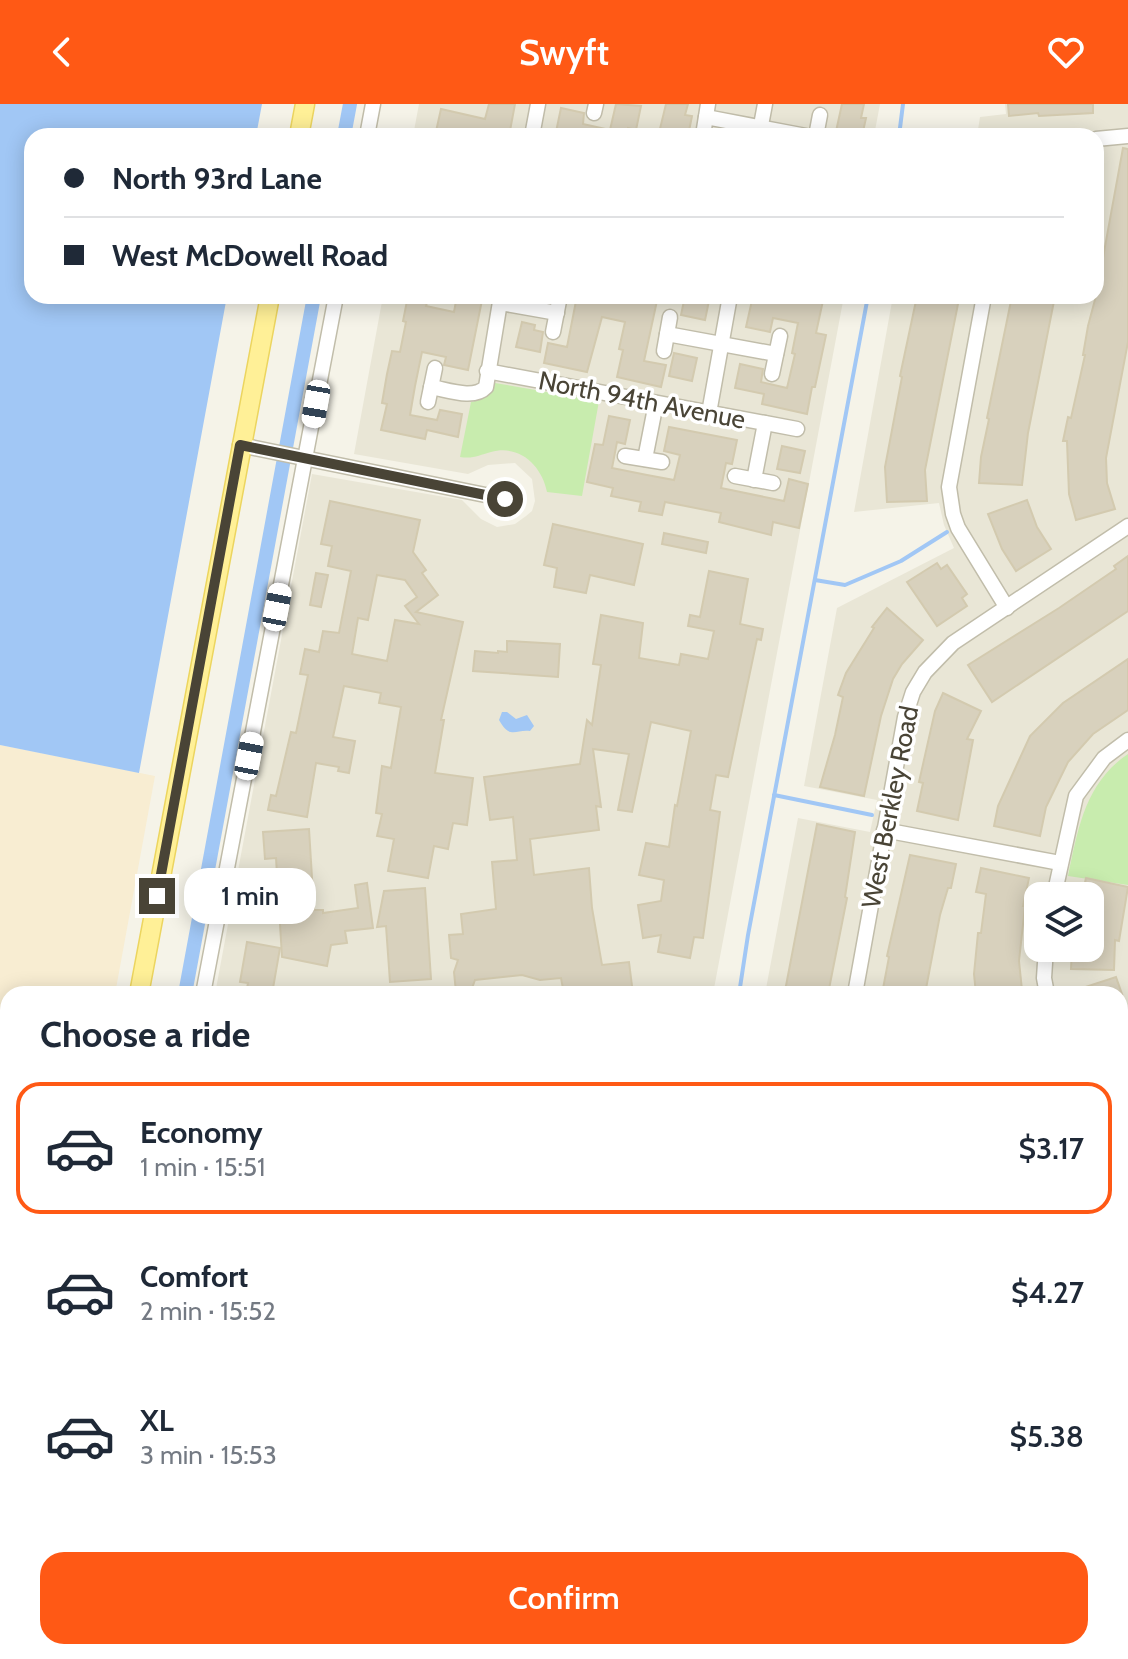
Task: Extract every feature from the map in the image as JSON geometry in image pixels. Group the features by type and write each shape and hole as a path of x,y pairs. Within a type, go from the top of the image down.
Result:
{"main road":[{"path":"300,128 305,104"},
{"path":"140,986 268,304"}],"street":[{"path":"368,128 373,104"},
{"path":"534,128 538,104"},
{"path":"761,128 765,104"},
{"path":"818,128 820,115"},
{"path":"706,117 746,128"},
{"path":"1104,138 1128,136"},
{"path":"204,986 334,304"},
{"path":"435,368 429,394 481,393 486,387 500,304"},
{"path":"518,304 557,313"},
{"path":"553,332 559,304"},
{"path":"709,413 728,304"},
{"path":"983,304 949,487 958,528 1007,608 1128,526"},
{"path":"664,351 670,317"},
{"path":"667,334 776,354"},
{"path":"772,374 780,336"},
{"name":"North 94th Avenue","path":"487,371 797,429"},
{"path":"645,459 656,403"},
{"path":"754,480 765,423"},
{"path":"240,445 505,499"},
{"path":"625,456 662,462"},
{"path":"735,476 773,483"},
{"name":"West Berkley Road","path":"856,986 905,717 913,692 938,656 1007,608"},
{"path":"1057,882 1076,796 1104,758 1128,740"},
{"path":"884,830 1060,863"},
{"path":"1045,962 1046,986"}],"shaded area":[{"path":"419,104 880,104 876,128 414,128"},
{"path":"1005,104 1128,104 1128,986 766,986 798,818 870,832 877,800 804,786 837,608 954,548 939,503 854,512 892,304 1104,304 1104,128 978,128 980,117 1006,114"},
{"path":"382,304 842,304 715,986 216,986 312,474 462,500 481,519 497,527 515,524 532,511 535,501 532,479 515,463 488,465 468,474 354,454"},
{"path":"0,745 155,776 116,986 0,986"}],"green space":[{"path":"495,383 599,401 582,496 547,492 535,466 511,451 460,457 471,402 486,396"},
{"path":"1128,754 1128,885 1068,876 1080,824 1093,793 1113,766"}],"water":[{"path":"0,104 262,104 258,128 24,128 24,304 226,304 139,773 0,745"},
{"path":"502,712 516,719 527,715 534,726 530,731 510,732 499,720"}],"building":[{"path":"489,104 515,104 510,128 437,128 441,109 485,119"},
{"path":"616,104 641,106 636,128 610,128"},
{"path":"666,104 688,104 685,115 692,116 690,128 660,128"},
{"path":"842,104 864,104 861,118 866,118 864,128 837,128"},
{"path":"1008,104 1093,104 1093,113 1009,116"},
{"path":"561,108 584,113 583,124 601,128 557,128"},
{"path":"1123,148 1128,149 1128,342 1106,458 1107,483 1115,509 1076,520 1069,494 1067,441 1063,441 1068,417 1071,418 1094,304 1104,304 1104,252"},
{"path":"406,304 427,304 454,312 456,304 481,304 468,370 444,365 446,357 422,352 415,386 410,415 437,420 440,410 462,414 458,437 427,430 425,439 381,430 387,404 382,403 387,374 392,351 400,352 406,322 403,321"},
{"path":"575,304 656,304 644,361 666,365 661,387 617,377 625,322 602,317 587,372 544,363 548,343 567,347"},
{"path":"683,304 708,304 705,320 681,315"},
{"path":"751,304 822,304 816,333 826,335 807,414 762,404 764,394 735,388 740,364 763,369 761,382 787,388 798,323 773,318 770,332 746,327"},
{"path":"915,304 958,304 925,470 927,501 887,502 885,467"},
{"path":"1010,304 1053,304 1028,433 1022,485 979,483 987,418"},
{"path":"522,322 535,325 534,330 543,332 540,352 516,347"},
{"path":"674,353 697,358 692,381 669,376"},
{"path":"609,416 630,420 625,444 617,442 612,468 647,475 674,480 680,455 664,451 669,427 737,440 732,464 726,463 721,488 784,501 789,479 808,484 799,528 773,522 771,535 719,522 721,513 665,502 662,515 639,511 641,502 611,496 613,488 587,482 595,444 603,445"},
{"path":"782,446 805,451 800,473 777,469"},
{"path":"1027,500 1037,527 1051,549 1016,571 1002,549 988,514"},
{"path":"330,501 420,520 413,552 426,570 422,573 438,595 416,612 463,622 441,720 444,720 435,773 473,778 467,825 453,823 448,849 434,846 428,878 388,871 394,839 377,836 382,814 376,813 382,766 391,768 401,707 379,703 381,693 344,686 333,737 355,741 349,773 338,771 339,767 316,763 307,817 268,810 271,795 276,796 291,732 296,733 308,675 300,674 305,649 319,652 323,631 339,633 351,571 328,566 332,546 321,544","holes":["377,575 405,580 417,597 405,606 419,624 395,620 387,661 352,654 358,618 368,620"]},
{"path":"553,524 643,544 634,585 590,575 586,593 554,587 557,568 544,565"},
{"path":"664,533 708,542 706,553 662,544"},
{"path":"1128,556 1128,611 992,702 968,665 1059,608 1116,569 1114,566"},
{"path":"937,563 941,569 947,565 967,594 962,598 967,606 937,626 907,582"},
{"path":"709,571 748,579 740,624 763,629 761,640 757,639 728,777 716,775 710,810 720,812 703,938 694,937 690,958 658,952 661,935 643,938 638,905 661,901 664,880 639,875 646,843 669,847 691,731 651,722 632,812 618,810 629,754 593,749 601,807 596,806 599,830 530,839 534,875 589,868 602,965 629,962 632,986 562,986 561,978 540,980 522,975 475,980 473,986 455,986 454,972 458,960 451,958 449,935 463,934 461,914 496,909 492,862 517,860 513,817 490,820 484,777 580,764 587,720 592,725 601,665 593,664 601,615 643,623 639,658 679,665 681,654 708,659 714,631 688,626 690,615 700,617"},
{"path":"316,573 328,575 321,607 310,605"},
{"path":"887,608 923,640 893,679 881,716 864,796 820,787 835,735 843,697 838,695 846,673 872,627"},
{"path":"507,641 560,644 558,677 473,671 475,651 507,652"},
{"path":"1128,659 1128,710 1093,734 1068,762 1046,807 1040,836 994,826 998,806 1030,736 1063,703"},
{"path":"943,693 981,711 967,739 973,740 958,820 917,811 923,783 919,782 935,711"},
{"path":"817,824 855,832 847,898 830,986 786,986"},
{"path":"309,829 314,910 323,910 323,913 358,908 355,885 367,883 373,928 345,931 347,943 331,945 327,966 282,957 276,858 265,859 263,832"},
{"path":"910,855 956,864 951,888 948,888 940,915 927,986 884,986 887,956"},
{"path":"981,868 1029,878 1028,882 1024,882 1019,961 1022,986 975,986 978,933 981,933 986,894 976,892"},
{"path":"1086,878 1128,887 1119,941 1115,940 1114,970 1071,969 1071,962 1104,962 1104,882 1085,882"},
{"path":"425,888 431,979 390,982 386,926 377,927 384,891"},
{"path":"247,942 280,948 273,986 247,986 248,983 240,982"},
{"path":"1116,977 1119,986 1088,986"}],"waterway":[{"path":"346,128 350,104"},
{"path":"900,128 903,104"},
{"path":"186,986 313,304"},
{"path":"740,986 866,304"},
{"path":"815,580 845,585 901,561 947,532"},
{"path":"774,795 872,815"}],"route":[{"path":"157,896 240,445 505,499"}]}
